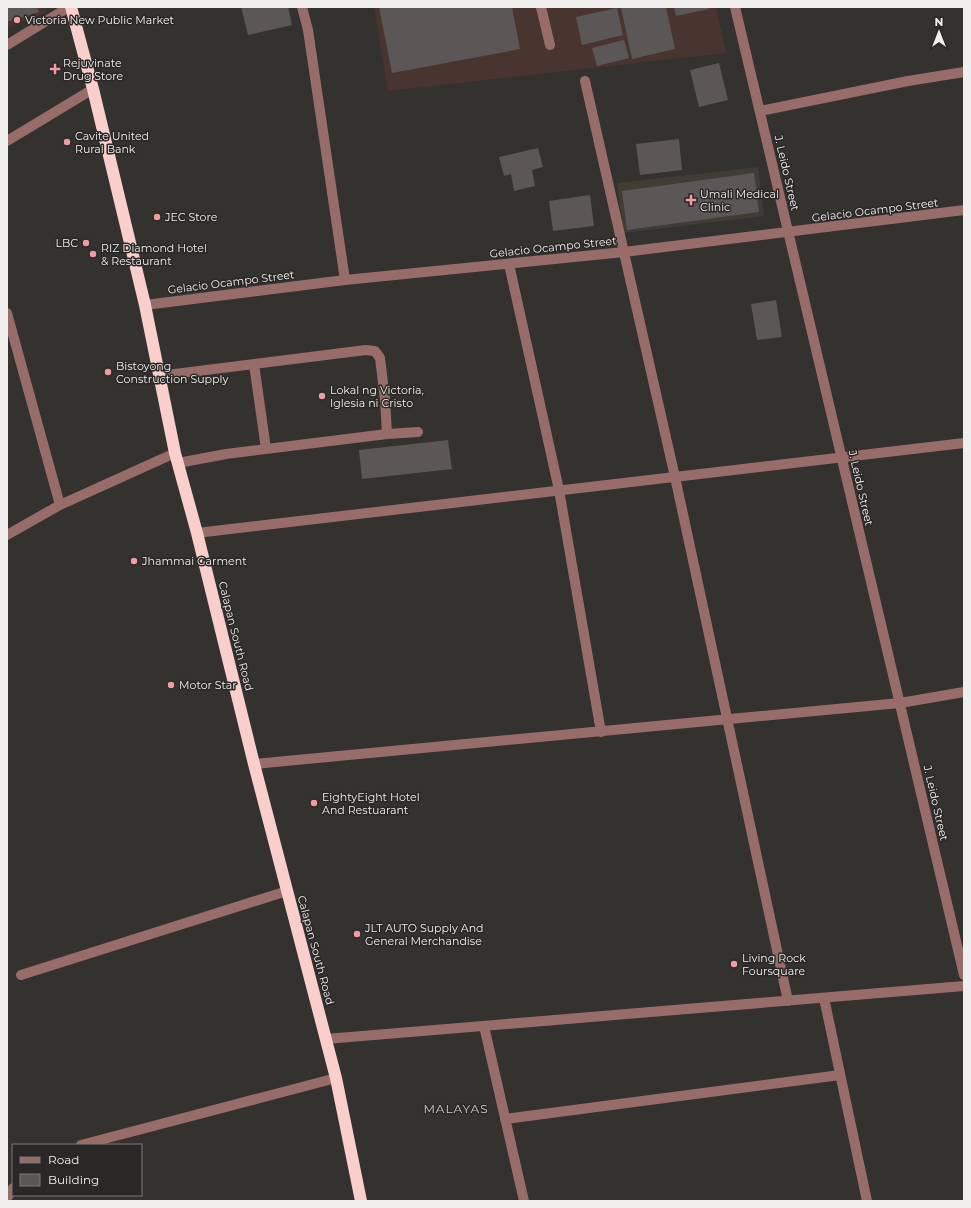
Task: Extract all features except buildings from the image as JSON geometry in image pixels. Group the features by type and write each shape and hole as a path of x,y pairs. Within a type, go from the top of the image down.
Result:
{"highway":[{"name":"Calapan South Road","path":"70,7 93,89 145,305 176,458 197,533 254,764 336,1078 361,1201"}],"street":[{"path":"7,45 70,7"},
{"path":"302,7 308,30 345,280"},
{"path":"541,7 550,45"},
{"name":"J. Leido Street","path":"735,7 964,975"},
{"path":"760,111 908,81 964,72"},
{"path":"585,81 675,477 788,1001"},
{"path":"7,141 93,89"},
{"name":"Gelacio Ocampo Street","path":"145,305 345,280 624,252 788,233 964,210"},
{"path":"509,264 559,490 601,732"},
{"path":"7,313 60,505"},
{"path":"159,376 366,350 375,351 380,358 385,399 387,434"},
{"path":"254,364 266,449"},
{"path":"7,535 60,505 176,458 226,454 387,434 418,432"},
{"path":"197,533 964,443"},
{"path":"254,764 900,703 964,692"},
{"path":"21,975 287,891"},
{"path":"326,1040 964,986"},
{"path":"824,998 867,1201"},
{"path":"484,1026 524,1201"},
{"path":"505,1119 840,1075"},
{"path":"85,1144 336,1078"}],"shaded area":[{"name":"Victoria New Public Market","path":"7,7 46,7 47,12 7,28"},
{"path":"374,7 716,7 726,53 388,91"},
{"name":"Umali Medical Clinic","path":"758,167 764,216 623,233 617,183"}],"place":[{"name":"Victoria New Public Market","path":"17,20"},
{"name":"Rejuvinate Drug Store","path":"55,69"},
{"name":"Cavite United Rural Bank","path":"67,142"},
{"name":"Umali Medical Clinic","path":"691,200"},
{"name":"JEC Store","path":"157,217"},
{"name":"LBC","path":"86,243"},
{"name":"RIZ Diamond Hotel & Restaurant","path":"93,254"},
{"name":"Bistoyong Construction Supply","path":"108,372"},
{"name":"Lokal ng Victoria, Iglesia ni Cristo","path":"322,396"},
{"name":"Jhammai Garment","path":"134,561"},
{"name":"Motor Star","path":"171,685"},
{"name":"EightyEight Hotel And Restuarant","path":"314,803"},
{"name":"JLT AUTO Supply And General Merchandise","path":"357,934"},
{"name":"Living Rock Foursquare","path":"734,964"}],"district":[{"name":"MALAYAS","path":"456,1109"}]}
